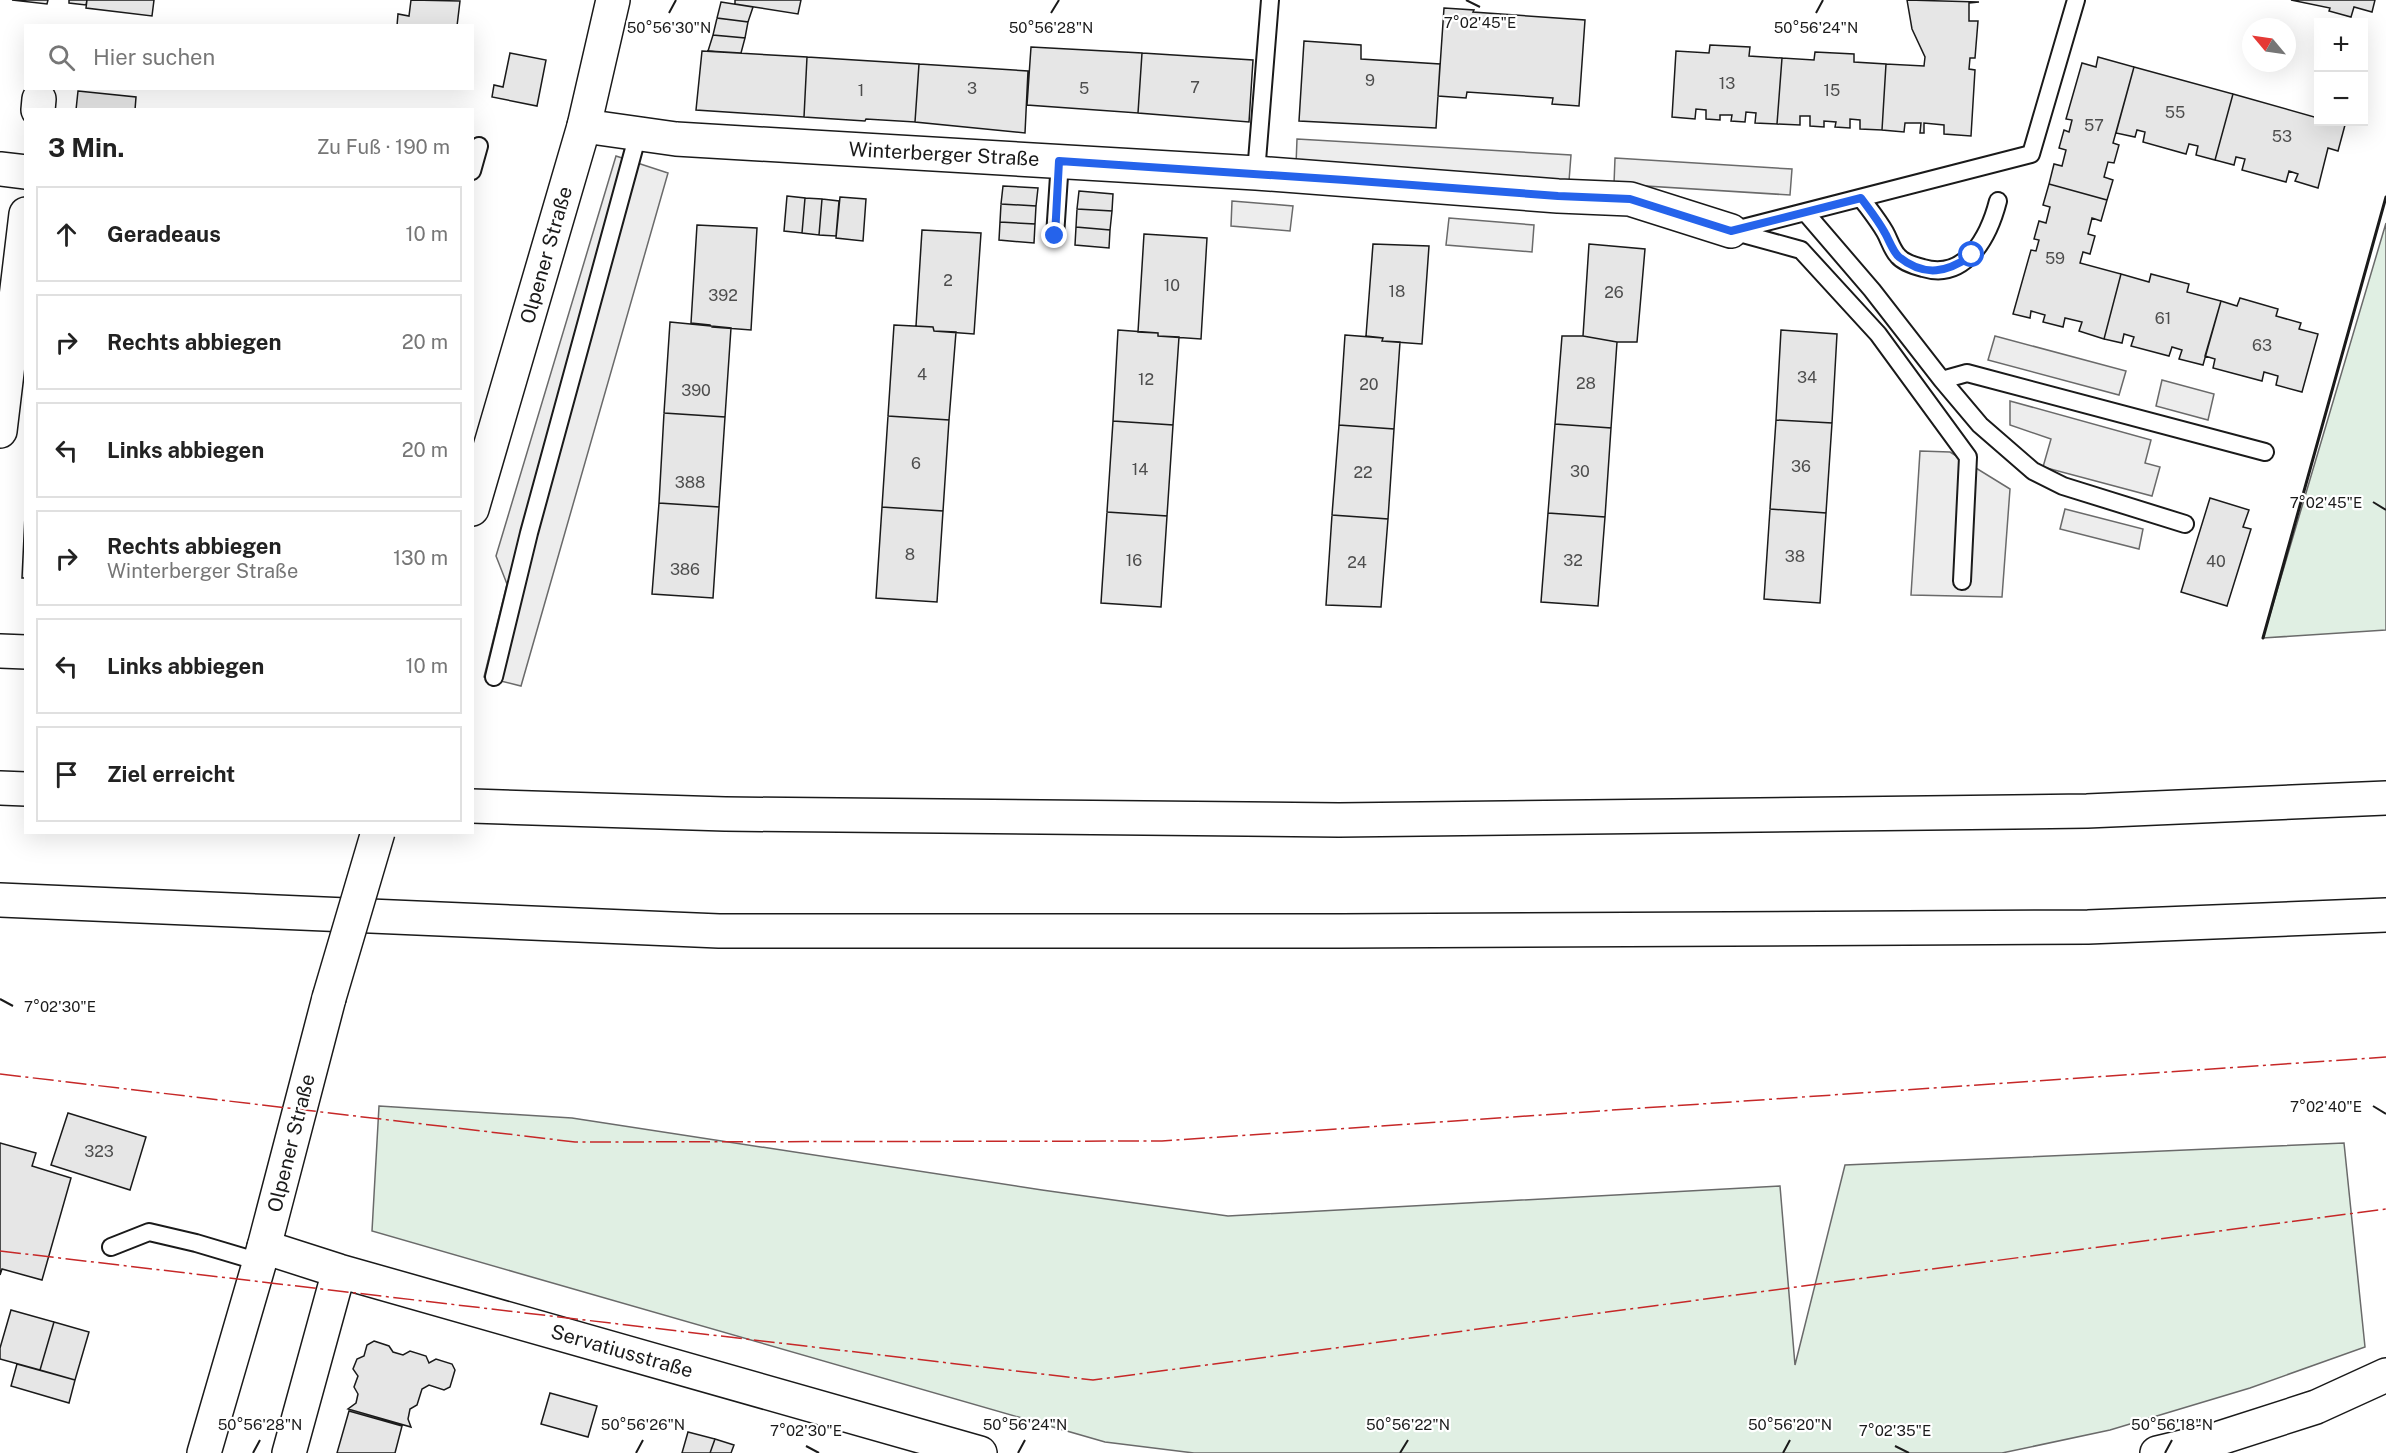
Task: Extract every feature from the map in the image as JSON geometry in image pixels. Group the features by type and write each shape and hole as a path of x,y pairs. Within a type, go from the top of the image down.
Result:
{"main road":[{"name":"Olpener Straße","path":"474,502 584,126 613,0"},
{"name":"Winterberger Straße","path":"584,126 676,139 1256,173 1558,196 1630,199 1731,231"},
{"path":"0,169 24,172"},
{"path":"0,431 24,231"},
{"path":"0,651 24,652"},
{"path":"0,788 24,789"},
{"path":"474,806 725,814 1339,820 2088,811 2386,798"},
{"name":"Olpener Straße","path":"204,1453 262,1255 329,998 377,834"},
{"path":"0,900 719,931 1341,931 2076,927 2386,915"},
{"name":"Servatiusstraße","path":"262,1255 339,1271 980,1453"},
{"path":"289,1453 339,1271"},
{"path":"2157,1453 2220,1437 2316,1407 2386,1375"}],"lane":[{"path":"1256,173 1270,0"},
{"path":"1731,231 2031,154 2076,0"},
{"path":"494,677 529,533 638,134"},
{"path":"474,164 479,146"},
{"path":"1055,236 1059,161"},
{"path":"1861,198 1884,230 1898,256 1917,267 1935,272 1954,268 1972,255 1984,236 1998,201"},
{"path":"1805,212 1872,290 1980,425 2033,471 2063,486 2185,524"},
{"path":"1731,231 1801,250 1878,334 1968,457 1962,581"},
{"path":"1942,380 1967,372 2265,452"},
{"path":"111,1247 149,1232 262,1255"}],"green space":[{"path":"2386,223 2386,630 2263,638"},
{"path":"379,1106 572,1118 1228,1216 1780,1186 1795,1365 1845,1165 2344,1143 2365,1347 2250,1388 2110,1430 2002,1453 1194,1453 1105,1442 372,1231"}],"shaded area":[{"path":"1297,139 1571,155 1569,181 1296,165"},
{"path":"616,156 668,173 521,686 484,677 507,584 496,556"},
{"path":"1615,158 1792,169 1790,195 1614,184"},
{"path":"1232,201 1293,206 1290,231 1231,226"},
{"path":"1449,218 1534,225 1532,252 1446,245"},
{"path":"1995,336 2126,371 2119,395 1988,360"},
{"path":"2162,380 2214,394 2208,420 2156,406"},
{"path":"2010,401 2151,440 2145,463 2160,467 2152,496 2043,467 2051,439 2010,425"},
{"path":"1920,451 1950,452 2010,489 2002,597 1911,595"},
{"path":"2065,509 2143,529 2139,549 2060,529"}],"building":[{"path":"12,0 48,0 47,4"},
{"path":"69,0 87,0 86,5 69,3"},
{"path":"87,0 154,0 152,16 86,8"},
{"path":"411,0 460,1 457,24 397,24 398,14 409,16"},
{"path":"735,0 801,0 798,14 735,4"},
{"path":"1907,0 1979,2 1969,3 1969,21 1978,21 1975,58 1970,58 1969,69 1975,70 1971,136 1944,134 1944,125 1924,123 1924,133 1920,133 1921,123 1905,123 1904,132 1882,130 1886,64 1924,66 1925,57 1912,29"},
{"path":"2291,0 2375,0 2372,12 2354,7 2351,17 2329,11 2330,8"},
{"path":"721,2 753,7 748,22 717,18"},
{"path":"1444,8 1585,20 1579,106 1552,104 1553,98 1467,92 1466,98 1438,96"},
{"path":"717,18 748,22 745,38 713,35"},
{"path":"713,35 745,38 741,53 708,51"},
{"path":"1304,41 1361,45 1361,59 1440,64 1436,128 1299,121"},
{"path":"1710,45 1750,47 1749,56 1782,58 1777,124 1755,123 1756,113 1746,112 1745,122 1731,121 1732,115 1720,115 1720,120 1706,119 1706,110 1696,109 1695,119 1672,117 1676,51 1709,53"},
{"path":"1031,47 1142,53 1138,113 1027,105"},
{"path":"702,51 807,57 804,117 696,110"},
{"path":"1815,52 1854,54 1854,62 1886,64 1882,130 1860,129 1860,120 1850,119 1850,128 1835,127 1836,122 1824,121 1824,127 1810,126 1810,116 1800,116 1800,125 1777,124 1782,58 1814,60"},
{"path":"510,53 546,60 537,106 492,97 494,85 503,87"},
{"path":"1142,53 1253,60 1249,122 1138,113"},
{"path":"807,57 919,64 915,122 804,117"},
{"path":"2098,57 2134,67 2113,143 2119,145 2114,163 2108,162 2104,177 2113,180 2107,200 2049,184 2054,164 2062,166 2066,150 2059,148 2064,130 2069,132 2072,120 2066,119 2082,63 2096,67"},
{"path":"919,64 1028,71 1025,133 915,122"},
{"path":"2134,67 2233,94 2215,160 2196,155 2198,146 2189,144 2186,154 2143,142 2145,132 2137,130 2135,137 2116,133"},
{"path":"78,91 136,97 135,108 76,108"},
{"path":"2233,94 2314,117 2314,126 2345,126 2338,151 2328,148 2318,188 2295,181 2298,174 2289,171 2286,182 2242,170 2245,159 2236,157 2234,165 2215,160"},
{"path":"2049,184 2107,200 2101,221 2092,218 2088,234 2095,236 2090,254 2083,252 2080,263 2121,274 2104,339 2079,331 2082,322 2065,318 2063,327 2043,322 2045,315 2031,311 2030,318 2013,314 2031,250 2036,251 2039,240 2034,239 2039,221 2046,223 2050,207 2043,205"},
{"path":"1003,186 1038,188 1036,206 1001,204"},
{"path":"1079,191 1113,194 1112,211 1077,209"},
{"path":"787,196 805,198 802,233 784,231"},
{"path":"840,197 866,199 863,241 836,238"},
{"path":"805,198 822,199 819,235 802,233"},
{"path":"822,199 839,201 836,236 819,235"},
{"path":"1001,204 1036,206 1035,224 1000,222"},
{"path":"1077,209 1112,211 1110,230 1076,227"},
{"path":"1000,222 1035,224 1034,243 999,240"},
{"path":"697,225 757,228 751,330 691,323"},
{"path":"1076,227 1110,230 1109,248 1075,245"},
{"path":"922,230 981,233 974,334 934,331 933,327 916,326"},
{"path":"1144,234 1207,238 1201,339 1138,332"},
{"path":"1373,244 1429,246 1422,344 1382,341 1383,338 1366,336"},
{"path":"1589,244 1645,249 1637,342 1617,342 1583,336"},
{"path":"2121,274 2149,282 2151,274 2189,284 2187,292 2221,301 2203,365 2179,359 2182,350 2172,347 2169,356 2131,346 2134,337 2124,334 2122,343 2104,339"},
{"path":"2240,298 2278,309 2276,316 2301,323 2299,329 2318,334 2302,392 2276,385 2278,376 2264,372 2262,381 2213,368 2215,359 2205,356 2221,301 2237,306"},
{"path":"670,322 731,328 725,417 664,413"},
{"path":"894,325 933,327 934,331 956,332 949,420 888,416"},
{"path":"1118,330 1179,337 1173,425 1113,421"},
{"path":"1781,330 1837,334 1832,423 1776,420"},
{"path":"1345,335 1383,338 1382,341 1400,342 1394,429 1339,425"},
{"path":"1562,336 1583,336 1617,342 1611,428 1555,424"},
{"path":"664,413 725,417 719,507 659,503"},
{"path":"888,416 949,420 943,511 882,507"},
{"path":"1776,420 1832,423 1826,513 1770,509"},
{"path":"1113,421 1173,425 1167,516 1107,512"},
{"path":"1555,424 1611,428 1605,517 1548,513"},
{"path":"1339,425 1394,429 1388,519 1332,515"},
{"path":"2210,498 2249,510 2243,527 2251,529 2227,606 2181,592"},
{"path":"659,503 719,507 713,598 652,594"},
{"path":"882,507 943,511 937,602 876,598"},
{"path":"1770,509 1826,513 1820,603 1764,599"},
{"path":"1107,512 1167,516 1161,607 1101,603"},
{"path":"1548,513 1605,517 1598,606 1541,602"},
{"path":"1332,515 1388,519 1381,607 1326,605"},
{"path":"24,536 24,578 22,578"},
{"path":"68,1113 146,1137 130,1190 51,1165"},
{"path":"0,1143 36,1153 32,1166 71,1178 42,1280 2,1269 0,1275"},
{"path":"11,1310 54,1322 40,1370 0,1359 0,1348"},
{"path":"54,1322 89,1332 75,1380 40,1370"},
{"path":"374,1341 389,1346 393,1352 403,1355 410,1351 426,1356 429,1363 436,1359 452,1364 455,1370 450,1387 444,1390 429,1385 422,1389 417,1405 410,1409 408,1419 411,1427 348,1409 356,1403 358,1394 354,1387 358,1376 353,1369 357,1359 364,1356 367,1345"},
{"path":"17,1364 75,1380 69,1403 11,1386"},
{"path":"550,1393 597,1406 588,1437 541,1424"},
{"path":"349,1411 402,1426 395,1453 337,1453"},
{"path":"688,1432 715,1439 710,1453 682,1453"},
{"path":"715,1439 734,1445 731,1453 710,1453"}],"wall":[{"path":"2263,638 2386,197"}],"power":[{"path":"0,1074 575,1142 1162,1141 2386,1057"},
{"path":"0,1251 1093,1380 2386,1209"}],"route":[{"path":"1055,236 1059,161 1630,199 1731,231 1861,198 1884,230 1898,256 1917,267 1935,272 1954,268 1972,255"}]}
